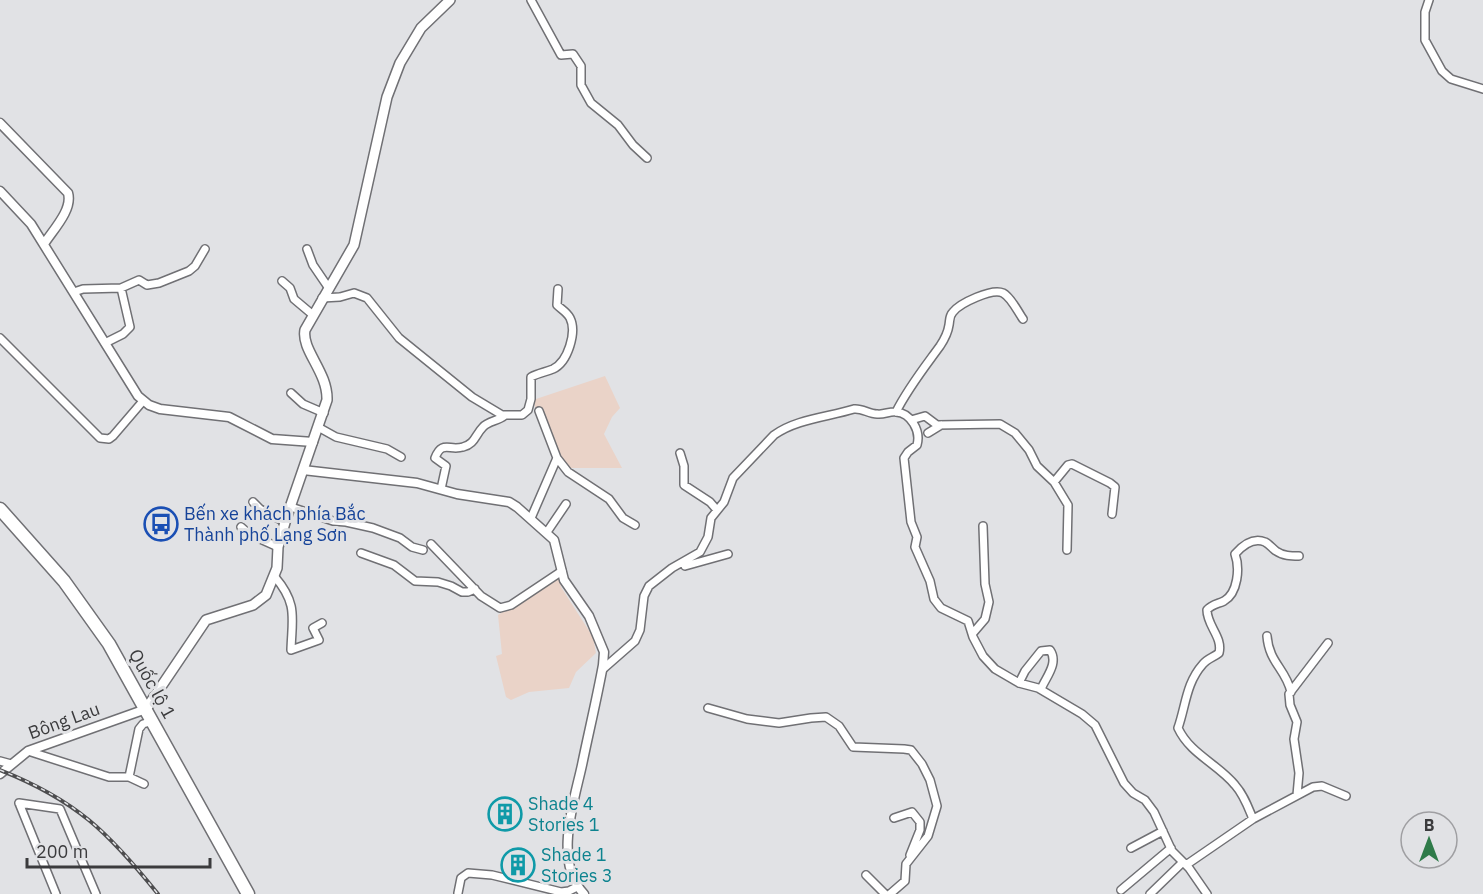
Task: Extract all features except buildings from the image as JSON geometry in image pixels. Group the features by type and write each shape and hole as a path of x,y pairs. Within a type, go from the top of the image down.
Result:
{"highway":[{"name":"Quốc lộ 1","path":"0,509 48,561 109,644 248,894"}],"main road":[{"path":"146,709 206,620 253,605 261,600 266,595 274,577 278,547 285,522 327,400 325,381 304,337 305,330 354,244 387,97 400,63 421,28 448,1"}],"street":[{"path":"531,0 560,53 564,56 573,54 579,64 581,85 591,103 618,124 633,145 647,158"},
{"path":"1429,0 1425,12 1425,40 1442,71 1455,81 1483,89"},
{"path":"0,123 68,193 69,204 44,243"},
{"path":"0,191 23,214 44,243 143,401 160,409 229,417 272,439 313,442"},
{"path":"74,292 83,289 121,288 140,280 147,285 159,283 189,272 205,249"},
{"path":"307,249 313,265 328,287"},
{"path":"282,281 290,288 294,298 313,315"},
{"path":"105,343 123,334 130,327 121,288"},
{"path":"441,489 446,465 435,458 439,450 445,447 463,448 472,444 483,426 504,416 522,415 526,412 531,399 531,377 542,371 553,369 565,357 572,328 568,315 557,305 558,289"},
{"path":"896,412 905,395 942,342 954,310 986,294 1001,292 1008,297 1023,319"},
{"path":"322,298 354,293 367,298 399,338 472,397 504,416"},
{"path":"0,338 100,438 109,439 113,436 143,401"},
{"path":"291,393 303,404 324,413"},
{"path":"603,669 635,641 640,630 644,596 650,586 676,566 700,552 708,537 711,518 724,502 733,478 774,435 782,429 859,408 878,414 896,412 911,420 918,434 919,441 904,458 904,466 908,481 911,522 916,537 915,547 930,580 934,599 941,608 968,621 983,656 995,669 1019,683 1041,689 1082,714 1095,725 1124,783 1145,800 1154,812 1171,848 1207,894"},
{"path":"539,411 557,458 568,472 609,499 623,518 635,525"},
{"path":"911,420 925,416 934,424 941,425 993,424 1006,427 1015,433 1029,450 1037,466 1054,482 1068,505 1067,550"},
{"path":"928,433 941,425"},
{"path":"318,427 336,437 387,449 401,457"},
{"path":"680,453 684,466 684,485 710,502 717,510"},
{"path":"531,518 557,458"},
{"path":"1054,482 1068,465 1072,464 1110,483 1114,487 1112,514"},
{"path":"303,470 417,483 509,502 531,518 554,540 564,580 589,616 604,652 603,669 569,825 568,854 571,872 577,887 584,894"},
{"path":"253,502 260,509 285,522"},
{"path":"547,532 566,504"},
{"path":"291,507 333,521 373,528 423,550"},
{"path":"973,633 985,619 989,602 985,584 983,526"},
{"path":"241,527 249,534 278,547"},
{"path":"1252,819 1246,801 1235,785 1200,756 1178,728 1192,679 1204,662 1219,653 1221,647 1209,624 1207,610 1210,606 1228,599 1236,585 1237,560 1235,554 1246,544 1258,540 1266,542 1276,551 1288,556 1299,556"},
{"path":"432,544 475,589 500,608 505,608 562,571"},
{"path":"361,553 394,565 415,580 438,582 464,592 475,589"},
{"path":"676,566 682,567 728,554"},
{"path":"274,577 284,587 293,609 291,650 318,640 314,628 322,623"},
{"path":"1266,636 1272,658 1285,676 1291,692"},
{"path":"1297,795 1299,773 1294,740 1297,722 1290,705 1289,694 1328,643"},
{"path":"1019,683 1025,670 1041,651 1050,650 1053,654 1053,664 1041,689"},
{"path":"708,708 747,719 779,723 826,717 839,726 853,747 911,750 922,764 930,780 937,806 925,843 909,858"},
{"name":"Bông Lau","path":"0,774 28,751 146,709"},
{"path":"129,777 139,729 143,724 153,721"},
{"path":"28,751 109,777 129,777 144,784"},
{"path":"0,761 11,764"},
{"path":"1150,894 1184,864 1252,819 1313,787 1322,786 1346,796"},
{"path":"56,894 19,803 60,809 96,894"},
{"path":"890,894 905,881 906,864 920,830 920,822 912,812 894,818"},
{"path":"1131,848 1163,831"},
{"path":"1121,890 1171,848"},
{"path":"458,893 461,878 468,873 492,875 561,892 577,887"},
{"path":"866,875 885,894"}],"shaded area":[{"path":"605,376 620,408 612,417 604,434 622,468 564,468 540,423 533,400"},
{"path":"558,575 561,587 593,637 596,653 576,672 569,688 529,692 511,700 506,697 496,656 502,654 498,615"}],"railway":[{"path":"0,770 50,793 89,820 123,853 158,894"}],"place":[{"name":"Bến xe khách phía Bắc Thành phố Lạng Sơn","path":"161,524"},
{"name":"Shade 4 Stories 1","path":"505,814"},
{"name":"Shade 1 Stories 3","path":"518,865"}]}
